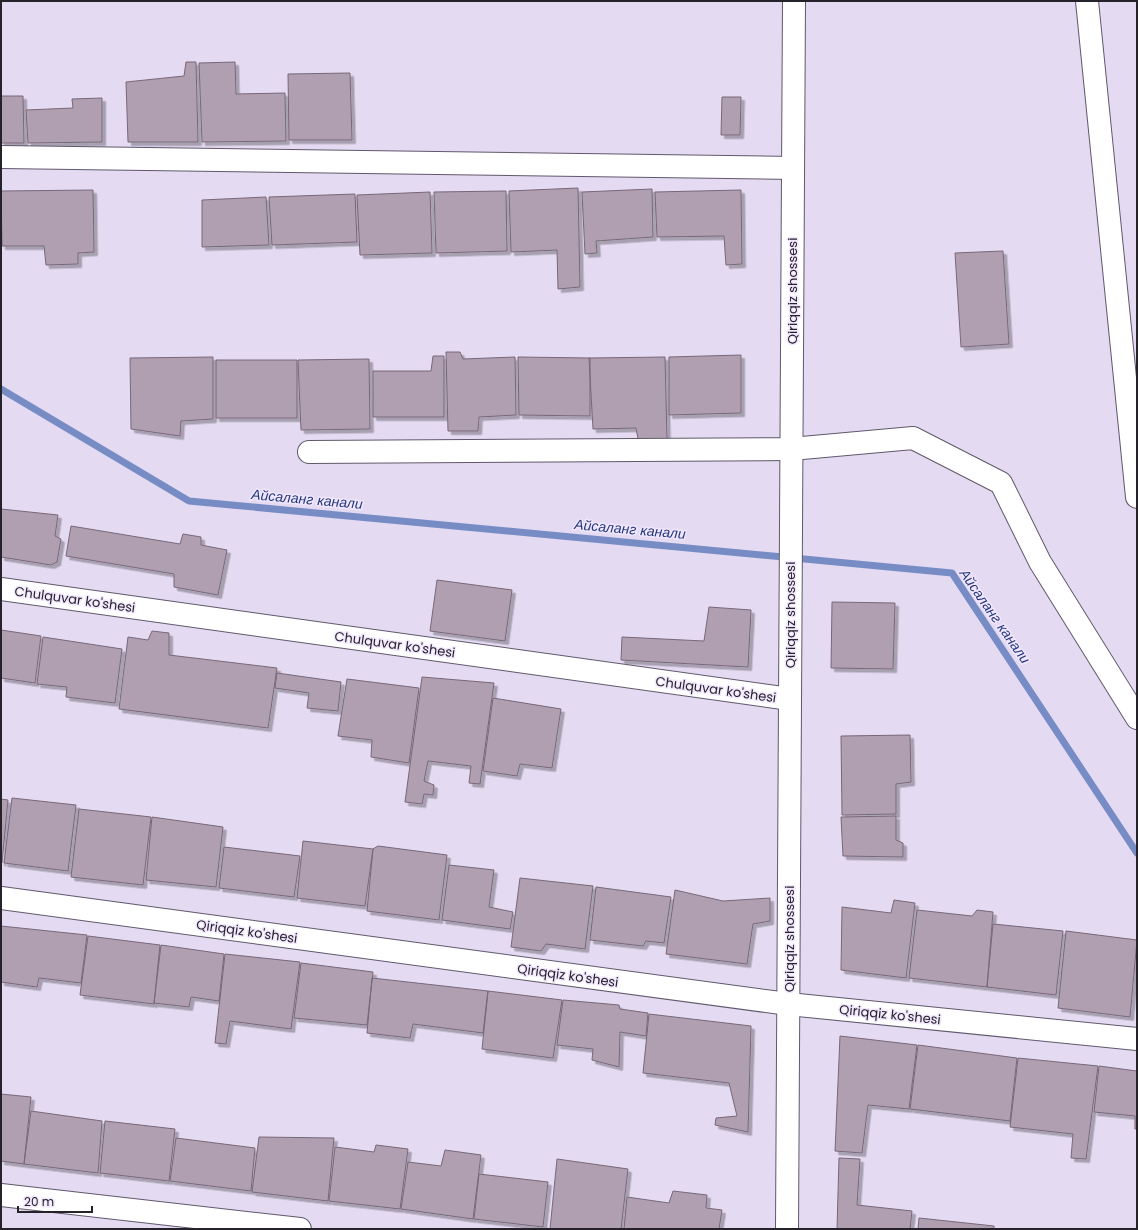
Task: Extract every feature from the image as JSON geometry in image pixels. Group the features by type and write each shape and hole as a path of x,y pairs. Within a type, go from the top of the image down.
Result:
{"street":[{"name":"Qiriqqiz shossesi","path":"787,1229 794,1"},
{"path":"1087,1 1137,497"},
{"path":"1,158 793,168"},
{"path":"309,452 791,449 913,438 1001,483 1040,562 1137,718"},
{"name":"Chulquvar ko'shesi","path":"1,589 790,699"},
{"name":"Qiriqqiz ko'shesi","path":"1,898 788,1004 1137,1039"},
{"path":"1,1195 300,1229"}],"building":[{"path":"186,62 196,62 198,142 128,142 126,82 184,76"},
{"path":"235,62 236,94 285,93 286,141 202,142 199,63"},
{"path":"350,73 352,140 289,140 288,74"},
{"path":"1,96 23,96 24,143 1,143"},
{"path":"722,97 741,97 740,135 721,135"},
{"path":"102,98 102,142 28,143 26,110 73,108 72,99"},
{"path":"578,188 580,287 558,289 557,250 511,252 509,191"},
{"path":"652,189 653,237 596,241 597,253 585,254 582,192"},
{"path":"93,190 94,252 78,253 78,264 46,265 44,246 2,246 1,191"},
{"path":"741,190 742,264 726,265 724,236 657,237 655,192"},
{"path":"506,191 507,251 436,253 434,192"},
{"path":"430,192 432,253 360,255 357,195"},
{"path":"355,194 357,242 272,245 269,197"},
{"path":"266,197 269,245 202,247 202,200"},
{"path":"1003,251 1009,344 961,347 955,253"},
{"path":"446,352 460,352 463,359 515,357 516,415 479,417 478,431 448,431"},
{"path":"741,355 741,413 669,415 669,357"},
{"path":"433,356 444,356 444,417 373,417 373,371 431,371"},
{"path":"213,357 213,419 181,421 180,436 131,429 130,358"},
{"path":"518,357 590,358 590,416 519,415"},
{"path":"665,357 667,439 638,439 636,428 593,429 589,358"},
{"path":"369,359 370,429 301,430 298,360"},
{"path":"216,360 297,360 297,418 216,418"},
{"path":"1,509 58,515 55,536 61,539 57,562 51,565 1,557"},
{"path":"71,526 180,544 183,534 201,537 201,545 227,550 218,595 174,587 174,574 66,556"},
{"path":"437,580 512,590 505,641 430,631"},
{"path":"832,602 895,603 893,669 831,668"},
{"path":"709,607 751,610 748,667 621,660 622,637 704,641"},
{"path":"1,630 41,636 35,683 1,678"},
{"path":"152,631 169,633 169,655 277,668 268,728 119,709 128,637 148,640"},
{"path":"43,637 122,649 115,703 66,697 67,687 37,684"},
{"path":"277,673 341,682 338,711 307,708 309,693 275,688"},
{"path":"422,677 494,683 480,784 469,783 471,766 428,761 424,781 434,785 433,795 424,794 422,804 405,802"},
{"path":"347,679 419,688 409,763 371,757 372,740 338,736"},
{"path":"493,698 561,709 552,768 520,764 517,776 483,771"},
{"path":"910,735 911,782 896,784 896,814 842,815 841,736"},
{"path":"12,798 76,805 68,871 4,863"},
{"path":"1,799 8,800 2,863 1,862"},
{"path":"79,809 151,817 143,885 71,877"},
{"path":"896,816 896,840 903,843 903,857 843,856 841,817"},
{"path":"152,817 223,827 216,887 146,880"},
{"path":"303,841 373,849 365,906 297,898"},
{"path":"378,846 447,855 439,920 367,911 373,849"},
{"path":"224,847 300,856 294,897 219,888"},
{"path":"449,865 494,870 489,907 513,912 510,929 442,920"},
{"path":"520,878 593,886 585,949 546,944 541,951 511,947"},
{"path":"596,887 671,897 664,943 646,941 643,946 590,940"},
{"path":"675,890 723,901 770,898 770,921 753,924 747,964 666,954"},
{"path":"894,900 915,903 906,978 841,970 842,907 891,913"},
{"path":"917,910 972,916 977,910 993,912 987,987 909,978"},
{"path":"993,924 1063,931 1056,995 987,987"},
{"path":"1,926 87,935 81,983 39,978 37,987 1,982"},
{"path":"1066,931 1137,940 1130,1017 1058,1008"},
{"path":"88,936 160,945 154,1004 80,995"},
{"path":"161,945 224,954 219,1001 191,997 189,1007 154,1003"},
{"path":"225,954 300,962 291,1029 230,1021 226,1044 215,1043"},
{"path":"301,963 373,972 367,1025 294,1018"},
{"path":"372,978 488,991 483,1033 413,1024 410,1038 367,1033"},
{"path":"488,991 562,1000 553,1058 482,1049"},
{"path":"563,1000 619,1005 620,1009 648,1013 646,1036 620,1032 619,1067 592,1060 593,1049 557,1045"},
{"path":"649,1014 751,1026 748,1132 715,1125 716,1118 737,1116 729,1083 643,1073"},
{"path":"840,1036 917,1045 909,1109 868,1105 862,1153 835,1151"},
{"path":"918,1045 1017,1058 1010,1121 910,1109"},
{"path":"1018,1058 1098,1066 1086,1159 1071,1158 1073,1134 1010,1127"},
{"path":"1099,1066 1137,1071 1137,1129 1135,1129 1135,1116 1094,1112"},
{"path":"1,1094 31,1097 24,1164 1,1161"},
{"path":"31,1111 102,1121 98,1173 24,1164"},
{"path":"105,1121 175,1129 169,1181 100,1173"},
{"path":"259,1137 334,1138 328,1201 252,1192"},
{"path":"176,1138 255,1148 251,1191 170,1181"},
{"path":"376,1145 408,1149 400,1209 329,1201 335,1147 374,1152"},
{"path":"445,1150 481,1155 473,1219 401,1209 408,1162 441,1166"},
{"path":"839,1158 860,1159 857,1205 912,1211 910,1229 837,1229"},
{"path":"557,1159 628,1169 621,1229 550,1229"},
{"path":"479,1174 548,1182 543,1227 474,1219"},
{"path":"673,1191 707,1195 706,1208 722,1210 719,1229 624,1229 627,1197 669,1203"},
{"path":"919,1218 994,1226 994,1229 918,1229"}],"waterway":[{"name":"Айсаланг канали","path":"1,389 189,501 952,573 1137,853"}]}
